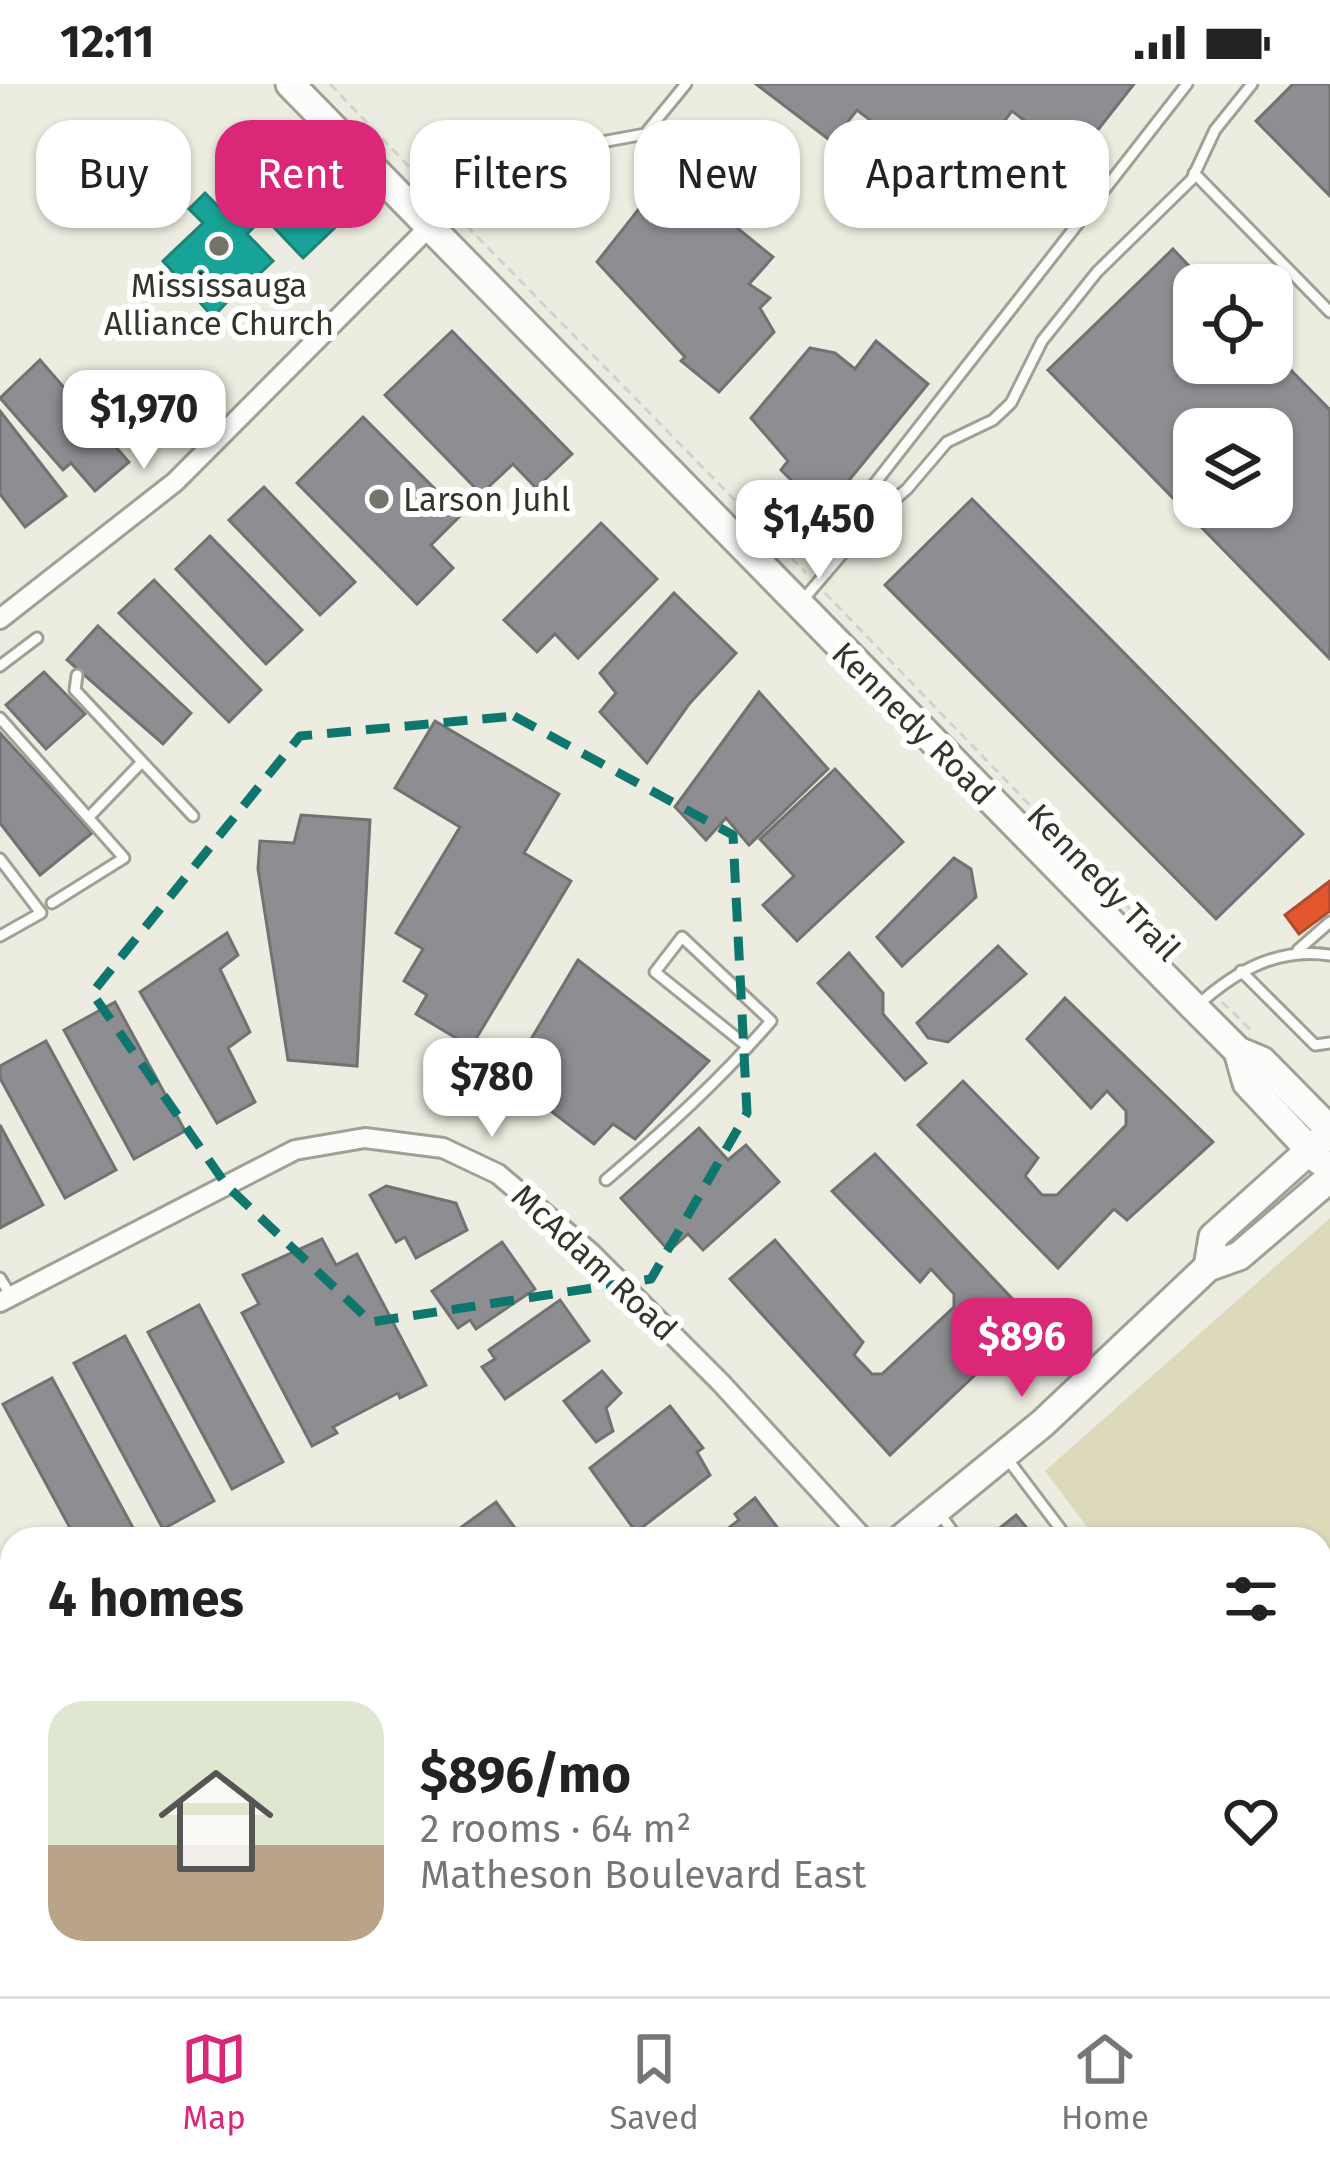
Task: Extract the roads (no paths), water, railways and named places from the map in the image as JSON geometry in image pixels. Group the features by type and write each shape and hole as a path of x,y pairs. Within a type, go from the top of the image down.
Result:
{"main road":[{"name":"Kennedy Road","path":"290,84 410,207"},
{"name":"Kennedy Road","path":"430,228 798,605 1251,1046 1323,1138 1330,1175"},
{"path":"1208,1267 1213,1237 1323,1138"},
{"path":"915,1527 1004,1455 1208,1267 1239,1256 1330,1175"}],"street":[{"path":"0,619 175,482 428,228"},
{"name":"McAdam Road","path":"5,1299 295,1150 354,1138 443,1148 498,1174 591,1253 721,1383 853,1527"}],"lane":[{"path":"610,140 645,134 686,84"},
{"path":"856,532 865,496 1187,84"},
{"path":"798,605 856,532 907,489 947,442 993,420 1011,403 1028,362 1097,272 1194,173 1215,130 1252,84"},
{"path":"1194,173 1330,311"},
{"path":"0,666 37,638"},
{"path":"77,675 75,690 193,816"},
{"path":"0,718 124,858 52,903"},
{"path":"89,817 141,763"},
{"path":"0,859 41,913 0,937"},
{"path":"1203,1000 1241,971 1298,950 1330,922"},
{"path":"606,1180 712,1089 771,1021 682,937 655,972 748,1047"},
{"path":"1298,950 1330,955"},
{"path":"1241,971 1315,1045 1330,1043"},
{"path":"0,1278 5,1299"},
{"path":"1004,1455 1059,1527"},
{"path":"936,1510 949,1527"}],"place":[{"name":"Mississauga Alliance Church","path":"219,246"},
{"name":"Larson Juhl","path":"379,499"}]}
